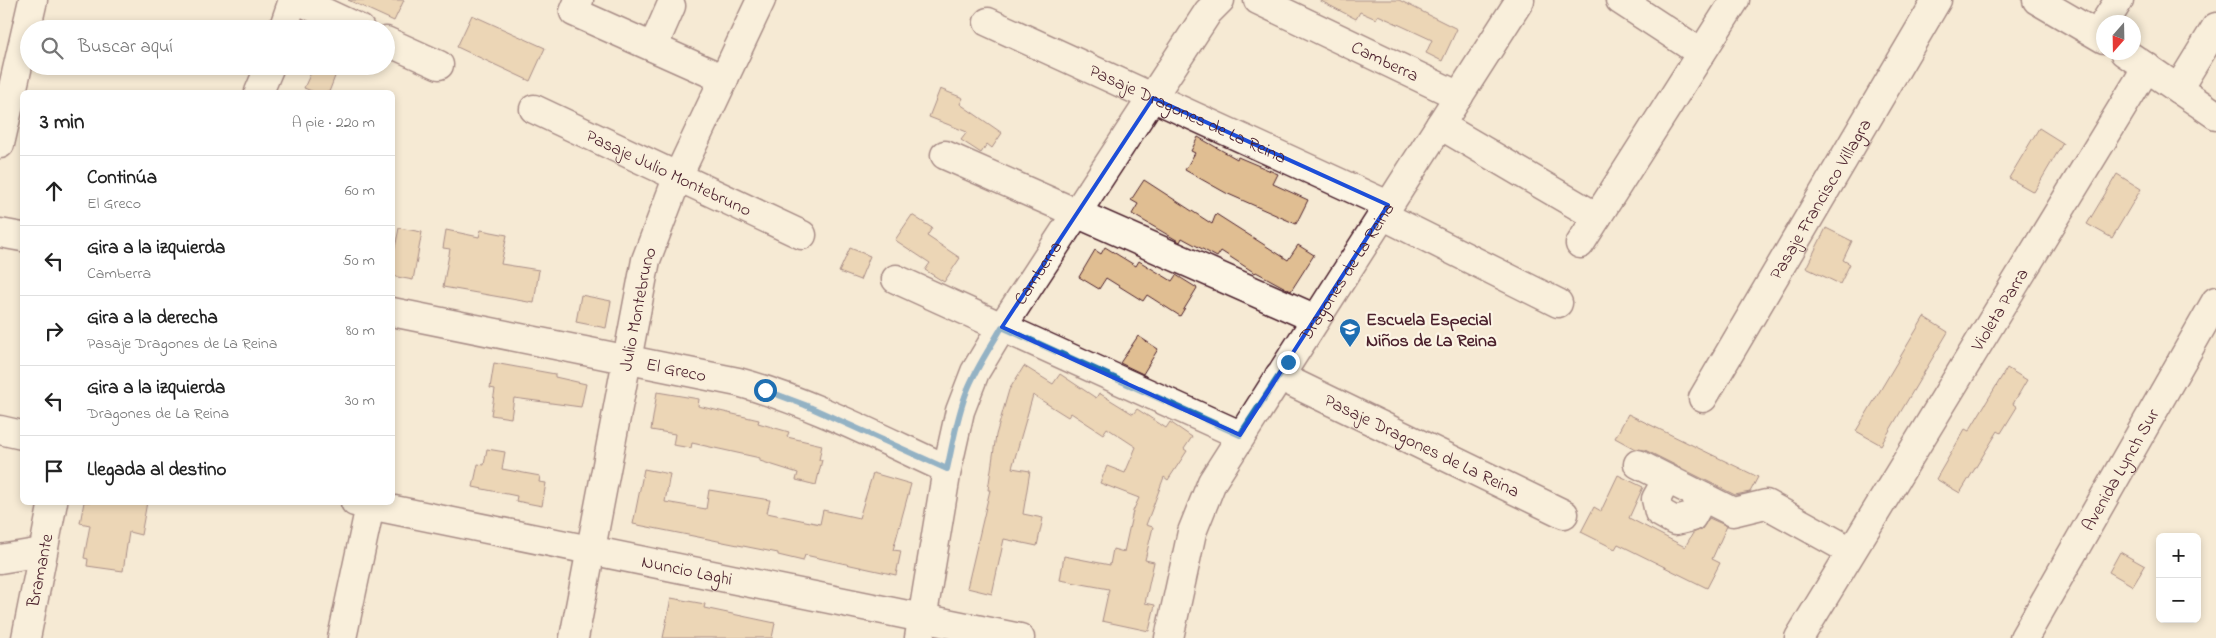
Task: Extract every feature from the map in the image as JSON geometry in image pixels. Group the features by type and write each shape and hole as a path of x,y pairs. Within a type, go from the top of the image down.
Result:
{"street":[{"path":"28,20 32,0"},
{"path":"286,20 293,0"},
{"path":"298,0 341,20"},
{"path":"579,0 574,12 724,79"},
{"name":"Julio Montebruno","path":"574,638 646,260 678,176 761,0"},
{"name":"Camberra","path":"921,628 947,469 966,392 1002,327 1208,12 1220,0"},
{"name":"Camberra","path":"1258,0 1458,96"},
{"name":"Dragones de La Reina","path":"1169,638 1192,532 1212,482 1240,435 1520,0"},
{"path":"1620,0 1701,54"},
{"path":"1580,244 1735,0"},
{"name":"Pasaje Francisco Villagra","path":"1703,398 1937,0"},
{"path":"2037,0 2096,28"},
{"path":"2111,15 2119,0"},
{"path":"653,48 671,6"},
{"name":"Pasaje Dragones de La Reina","path":"988,22 1153,98 1385,210 1558,302"},
{"path":"2178,88 2216,27"},
{"path":"395,45 439,65"},
{"path":"0,144 20,54"},
{"path":"2135,60 2216,115"},
{"name":"Violeta Parra","path":"1799,638 2135,60"},
{"path":"259,90 266,75"},
{"name":"Pasaje Julio Montebruno","path":"534,109 802,235"},
{"path":"1440,125 1597,218"},
{"path":"945,155 1316,319"},
{"path":"0,233 20,237"},
{"path":"896,279 1240,435"},
{"name":"Avenida Lynch Sur","path":"2024,638 2216,301"},
{"name":"El Greco","path":"395,313 738,382 805,405 947,469"},
{"name":"Pasaje Dragones de La Reina","path":"1279,376 1564,514"},
{"path":"0,430 20,435"},
{"path":"1638,464 1733,512 1766,504 1851,551"},
{"name":"Bramante","path":"26,638 52,505"},
{"path":"342,638 362,505"},
{"name":"Nuncio Laghi","path":"367,505 590,550 921,628 1020,638"},
{"path":"0,558 42,552"}],"highlighted area":[{"path":"1153,98 1388,205 1240,435 1002,327"}],"building":[{"path":"348,0 404,0 394,20"},
{"path":"1319,0 1399,0 1457,29 1442,61 1426,53 1432,40 1378,15 1376,19 1360,12 1356,19"},
{"path":"472,15 545,48 530,81 457,47"},
{"path":"310,75 336,75 330,90 309,90 304,88"},
{"path":"940,89 963,98 960,104 1002,133 992,148 987,144 981,153 961,140 967,132 929,117"},
{"path":"2039,128 2063,143 2034,192 2009,178"},
{"path":"1198,137 1237,159 1238,157 1278,174 1273,184 1308,200 1296,224 1226,193 1185,170 1195,153 1191,151"},
{"path":"2117,174 2141,189 2112,238 2087,224"},
{"path":"1144,180 1212,224 1216,214 1288,260 1298,245 1314,255 1291,291 1255,273 1221,251 1217,257 1182,238 1180,242 1132,214 1138,204 1131,200"},
{"path":"912,215 932,228 927,236 960,258 944,282 925,270 930,263 895,240"},
{"path":"399,228 422,232 413,280 395,277 395,248"},
{"path":"1826,228 1852,241 1843,260 1850,264 1840,284 1806,268"},
{"path":"446,230 479,237 481,230 507,235 501,264 539,270 534,303 443,287 450,249 443,248"},
{"path":"1105,247 1136,266 1139,261 1172,281 1176,275 1197,288 1180,316 1147,295 1143,301 1106,278 1099,289 1079,277 1095,250 1101,254"},
{"path":"850,248 870,256 860,280 839,272"},
{"path":"581,295 611,301 606,328 576,322"},
{"path":"1924,317 1948,332 1881,445 1856,431"},
{"path":"1138,336 1158,349 1143,374 1120,363"},
{"path":"494,363 555,374 555,377 586,384 581,407 514,398 511,418 491,415 495,389 490,388"},
{"path":"1024,366 1053,384 1060,374 1096,398 1099,393 1133,414 1137,409 1166,428 1170,422 1192,437 1184,449 1187,451 1168,480 1164,477 1146,525 1153,527 1145,560 1154,562 1145,603 1155,605 1149,631 1102,621 1109,589 1060,580 1064,556 1110,565 1113,549 1124,552 1133,511 1139,498 1100,483 1107,466 1125,473 1136,447 1107,428 1103,434 1071,413 1068,417 1033,395 1012,468 1030,471 1023,514 1043,518 1037,546 1004,539 992,594 967,588 990,490 988,490 996,435 1009,390"},
{"path":"2007,368 2027,380 2013,404 2017,407 2001,433 1998,431 1960,493 1936,479 1965,429 1969,431"},
{"path":"657,392 699,399 698,406 759,420 758,423 789,432 787,437 822,445 819,460 822,460 816,485 796,480 798,473 760,461 760,458 692,443 691,448 673,445 675,434 651,430"},
{"path":"1628,414 1758,477 1750,492 1735,495 1645,450 1635,449 1615,438"},
{"path":"487,449 505,452 502,469 540,476 539,482 546,483 542,506 516,501 517,496 473,487 478,464 484,465"},
{"path":"644,469 670,474 665,502 706,509 709,490 770,500 767,513 820,524 823,510 859,518 873,473 911,484 893,550 901,551 896,575 805,555 803,561 778,555 778,553 633,524"},
{"path":"1618,475 1643,487 1629,518 1685,547 1693,533 1702,529 1709,518 1727,526 1712,559 1720,563 1707,588 1618,544 1615,549 1581,532 1594,507 1601,511"},
{"path":"83,505 146,505 141,535 129,532 123,571 87,566 88,559 84,558 90,525 80,523"},
{"path":"2120,552 2145,566 2133,586 2109,572"},
{"path":"671,598 705,604 704,608 775,623 772,638 663,638"}],"place":[{"name":"Escuela Especial Niños de La Reina","path":"1350,348"}],"route":[{"path":"765,390 805,405 947,469 966,392 1002,327 1240,435 1288,362"}]}
